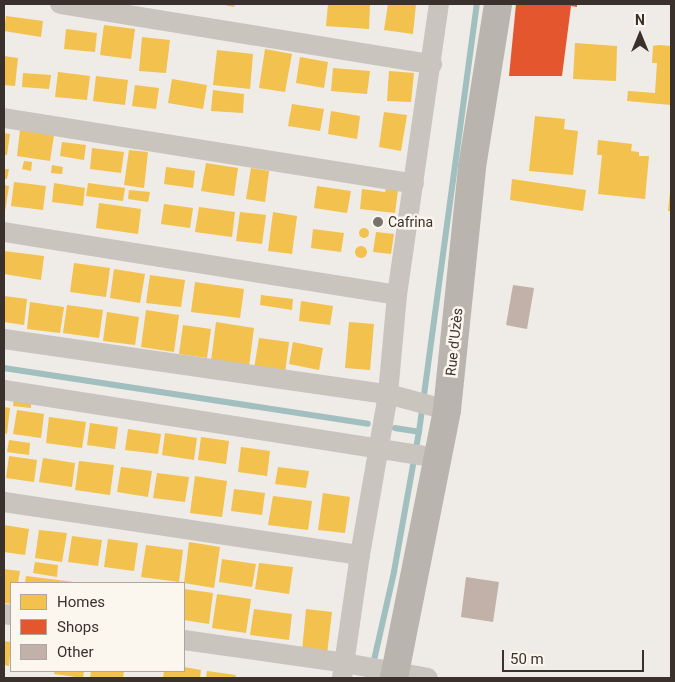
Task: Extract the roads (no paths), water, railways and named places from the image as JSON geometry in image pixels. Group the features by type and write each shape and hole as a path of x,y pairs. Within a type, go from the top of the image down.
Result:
{"street":[{"path":"60,4 432,64"},
{"path":"344,671 360,555 388,394 397,295 432,64 439,4"},
{"name":"Rue d'Uzès","path":"395,675 436,458 447,410 472,167 498,4"},
{"path":"4,118 414,184"},
{"path":"4,232 397,295"},
{"path":"4,339 388,394 447,410"},
{"path":"4,390 436,458"},
{"path":"4,502 360,555"},
{"path":"185,640 344,671 428,678"}],"waterway":[{"path":"370,678 394,572 419,432 477,4"},
{"path":"4,368 368,424"},
{"path":"395,428 419,432"}],"place":[{"name":"Cafrina","path":"378,222"}]}
